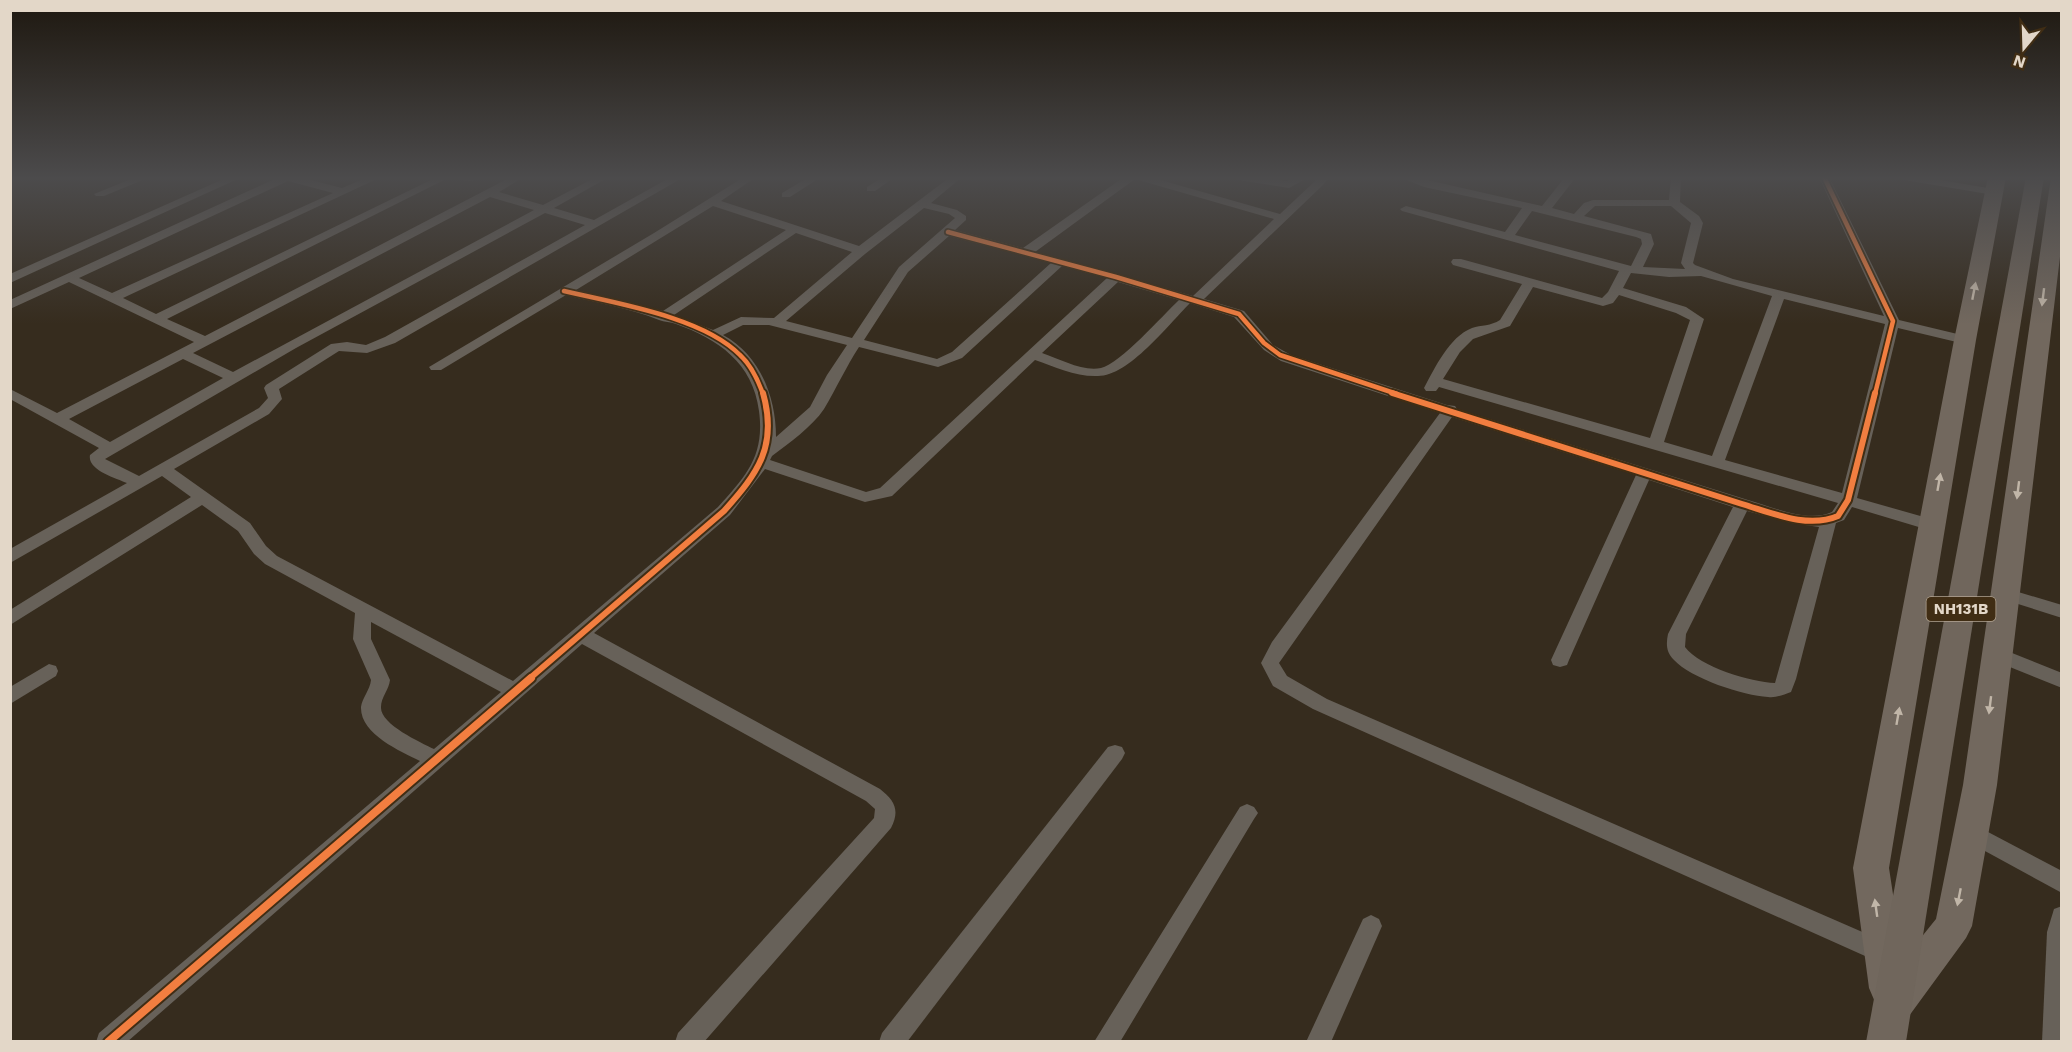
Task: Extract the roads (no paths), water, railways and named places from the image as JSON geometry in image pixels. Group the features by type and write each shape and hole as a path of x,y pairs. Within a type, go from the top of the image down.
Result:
{"highway":[{"name":"NH131B","path":"1886,1041 1890,1007 2027,226"}],"main road":[{"path":"1890,1007 1870,868 1987,226"},
{"path":"1890,1007 1953,926 1971,832 2055,256 2057,226"}],"street":[{"path":"10,279 128,226"},
{"path":"10,305 182,226"},
{"path":"112,298 269,226"},
{"path":"156,319 345,226"},
{"path":"57,419 427,226"},
{"path":"140,483 103,466 97,460 98,454 232,377 509,226"},
{"path":"10,557 264,411 275,399 271,388 325,352 336,347 347,346 367,349 390,340 590,226"},
{"path":"436,367 673,226"},
{"path":"786,226 861,250"},
{"path":"777,323 861,250 893,226"},
{"path":"764,457 809,418 817,408 834,375 903,270 954,226"},
{"path":"1025,252 1062,226"},
{"path":"1033,355 1087,371 1102,372 1116,367 1273,226"},
{"path":"1471,226 1632,269 1659,273 1699,273"},
{"path":"1508,236 1515,226"},
{"path":"1456,262 1603,302 1609,301 1624,272 1632,269 1648,244 1647,237 1607,226"},
{"path":"1695,226 1694,238 1687,263 1690,268 1699,273 1965,340"},
{"path":"948,232 1116,277 1239,314 1249,321 1265,345 1280,354 1311,366 1742,504 1794,519 1829,520 1839,515 1848,500 1893,321 1848,226"},
{"path":"663,317 795,229"},
{"path":"711,336 741,321 754,319 938,363 957,354 1060,262"},
{"path":"764,457 850,493 865,497 876,496 896,483 1116,277"},
{"path":"70,278 206,342"},
{"path":"1423,400 1465,337 1479,330 1499,327 1505,323 1529,282"},
{"path":"10,289 30,296"},
{"path":"1615,290 1681,310 1697,319 1656,444"},
{"path":"108,1041 517,692 724,511 752,479 764,457 770,426 765,400 756,376 739,353 711,336 663,317 564,291"},
{"path":"1717,462 1779,294"},
{"path":"184,354 232,377"},
{"path":"1435,381 1932,525"},
{"path":"10,393 109,447"},
{"path":"1450,409 1279,646 1270,663 1280,681 1320,704 1883,953"},
{"path":"163,469 244,527 260,550 271,560 517,692"},
{"path":"1560,660 1645,472"},
{"path":"10,619 203,497"},
{"path":"1742,504 1674,643 1679,654 1695,666 1758,688 1775,690 1784,687 1829,520"},
{"path":"2005,594 2061,612"},
{"path":"364,611 360,638 381,677 379,690 371,706 372,719 383,730 436,760"},
{"path":"582,635 873,795 886,806 884,822 687,1041"},
{"path":"1996,654 2061,681"},
{"path":"10,697 49,671"},
{"path":"891,1041 1114,753"},
{"path":"1106,1041 1247,813"},
{"path":"1971,832 2061,883"},
{"path":"2054,1041 2058,932 2061,916"},
{"path":"1318,1041 1371,926"}]}
